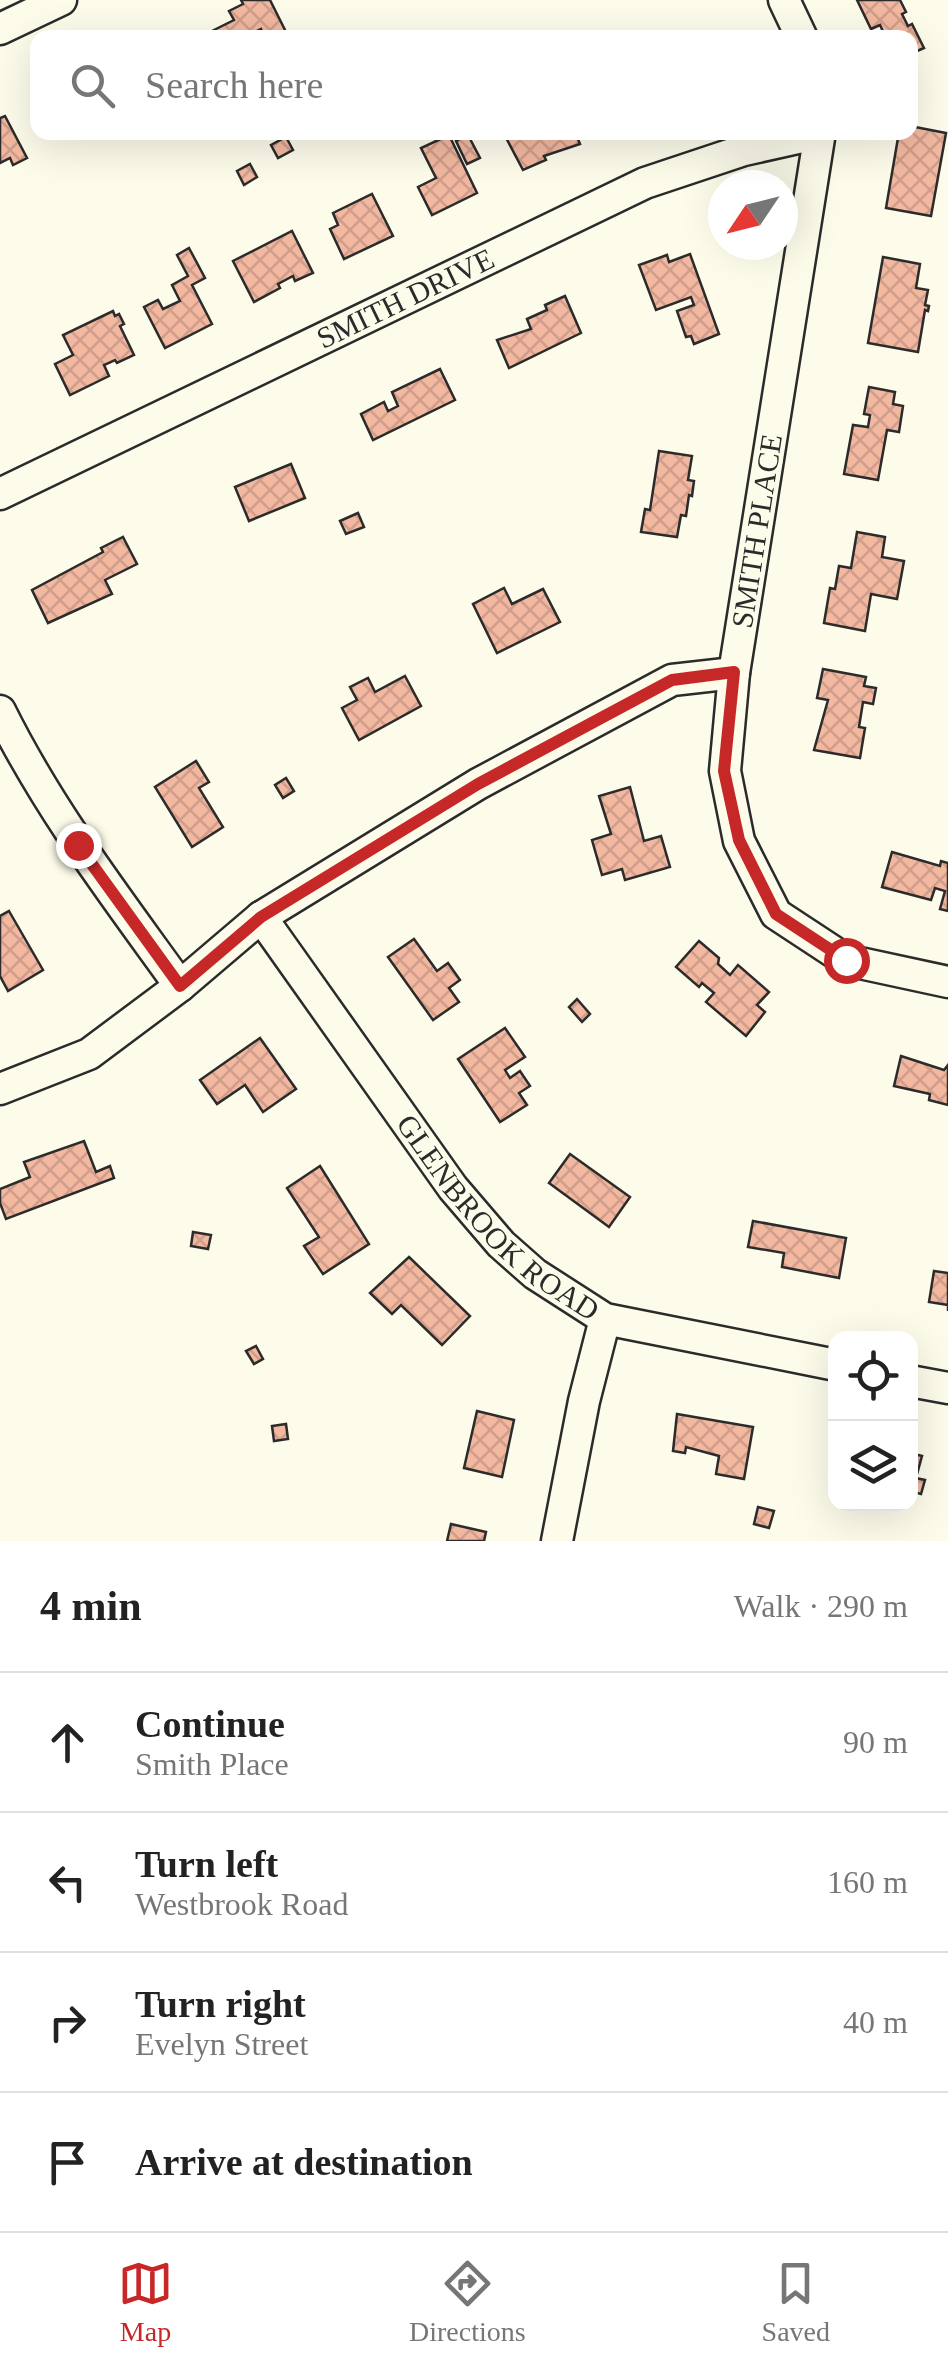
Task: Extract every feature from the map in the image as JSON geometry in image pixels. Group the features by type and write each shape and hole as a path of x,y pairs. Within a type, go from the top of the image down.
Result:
{"street":[{"path":"0,29 60,0"},
{"path":"784,0 798,30"},
{"name":"SMITH DRIVE","path":"0,494 645,183 744,150 789,140"},
{"name":"SMITH PLACE","path":"819,140 734,672 724,771 739,840 776,914 846,960 948,982"},
{"path":"0,1090 89,1054 180,986 261,917 478,784 672,680 734,672"},
{"path":"0,712 21,754 78,845 180,986"},
{"name":"GLENBROOK ROAD","path":"261,917 453,1188 501,1244 536,1274 604,1319 828,1364"},
{"path":"557,1541 604,1319"},
{"path":"918,1382 948,1388"}],"building":[{"path":"241,0 270,0 285,30 214,30 234,20 229,11 243,4"},
{"path":"857,0 900,0 908,26 912,24 915,30 882,30 880,25 871,29"},
{"path":"5,116 27,158 13,165 10,158 0,163 0,118"},
{"path":"918,128 946,133 931,216 886,208 898,140 918,140"},
{"path":"288,140 293,150 278,158 271,145"},
{"path":"438,140 451,140 477,193 432,215 418,187 436,178 421,148"},
{"path":"471,140 480,158 467,164 456,141"},
{"path":"507,140 578,140 580,144 544,156 546,160 523,170"},
{"path":"250,164 257,177 244,185 237,171"},
{"path":"372,194 393,236 344,259 330,229 338,225 333,213"},
{"path":"292,231 313,273 295,281 293,276 254,302 233,261"},
{"path":"189,248 205,278 192,285 212,324 165,348 144,307 158,300 163,309 180,301 172,285 188,276 177,255"},
{"path":"690,254 719,334 694,344 691,336 686,337 677,311 694,305 691,297 656,310 639,265 667,255 669,262"},
{"path":"883,257 920,264 916,288 928,290 925,305 929,306 918,352 868,343"},
{"path":"565,296 581,333 509,368 497,340 531,329 527,319"},
{"path":"113,311 124,324 120,326 134,355 104,365 109,376 70,395 55,364 73,355 63,335"},
{"path":"440,369 455,400 373,440 361,414 384,402 388,411 398,406 392,392"},
{"path":"869,387 895,392 893,404 903,406 899,432 887,430 878,480 844,474 853,425 868,427 870,415 864,414"},
{"path":"659,451 692,456 688,480 694,481 692,496 689,495 686,516 681,515 677,537 641,532 645,509 650,510"},
{"path":"291,464 305,498 249,521 235,487"},
{"path":"358,513 364,527 346,534 340,521"},
{"path":"857,532 885,537 882,557 904,561 897,599 871,594 865,631 824,623 830,588 835,589 839,566 851,568"},
{"path":"123,537 137,564 105,580 112,594 48,623 32,590"},
{"path":"504,588 512,604 543,589 560,622 497,653 473,604"},
{"path":"823,669 866,677 864,686 876,688 873,704 863,702 859,727 865,728 860,758 814,750 828,700 817,698"},
{"path":"405,676 421,706 359,740 342,708 357,700 350,687 368,678 375,692"},
{"path":"196,761 209,782 199,788 223,827 192,847 155,787"},
{"path":"286,778 294,791 283,798 275,785"},
{"path":"630,787 644,841 661,836 670,867 625,880 622,869 602,875 592,840 611,834 599,796"},
{"path":"892,852 940,866 941,861 948,863 948,911 940,909 945,891 935,888 931,900 882,887"},
{"path":"9,911 43,970 8,991 0,976 0,916"},
{"path":"414,939 437,971 448,963 460,980 449,988 459,1002 433,1020 388,957"},
{"path":"699,941 719,958 718,964 730,975 738,965 769,992 757,1005 765,1012 746,1036 706,1002 714,993 702,983 699,987 676,967"},
{"path":"577,999 590,1014 582,1022 569,1007"},
{"path":"505,1028 525,1057 505,1070 510,1078 520,1071 530,1086 519,1093 527,1105 500,1122 458,1059"},
{"path":"260,1038 296,1089 263,1112 245,1085 217,1104 200,1080"},
{"path":"901,1056 944,1070 948,1065 948,1105 929,1100 930,1094 894,1086"},
{"path":"84,1141 96,1172 110,1166 114,1178 6,1219 0,1189 30,1177 24,1162"},
{"path":"570,1154 630,1197 609,1227 549,1183"},
{"path":"320,1166 369,1244 323,1274 304,1246 319,1237 287,1188"},
{"path":"753,1221 846,1238 839,1278 782,1267 784,1253 748,1247"},
{"path":"193,1232 211,1235 208,1249 191,1246"},
{"path":"409,1257 470,1316 442,1345 401,1305 392,1314 370,1293"},
{"path":"934,1271 948,1273 948,1305 929,1302"},
{"path":"256,1346 263,1359 254,1364 246,1351"},
{"path":"477,1411 514,1420 502,1477 464,1468"},
{"path":"677,1414 753,1427 744,1479 716,1474 719,1456 686,1447 685,1453 673,1451"},
{"path":"286,1424 288,1439 274,1441 272,1426"},
{"path":"918,1478 925,1480 921,1494 918,1493"},
{"path":"758,1507 774,1511 769,1528 754,1524"},
{"path":"451,1524 486,1532 484,1541 447,1541"}],"route":[{"path":"78,845 180,986 261,917 478,784 672,680 734,672 724,771 739,840 776,914 846,960"}]}
